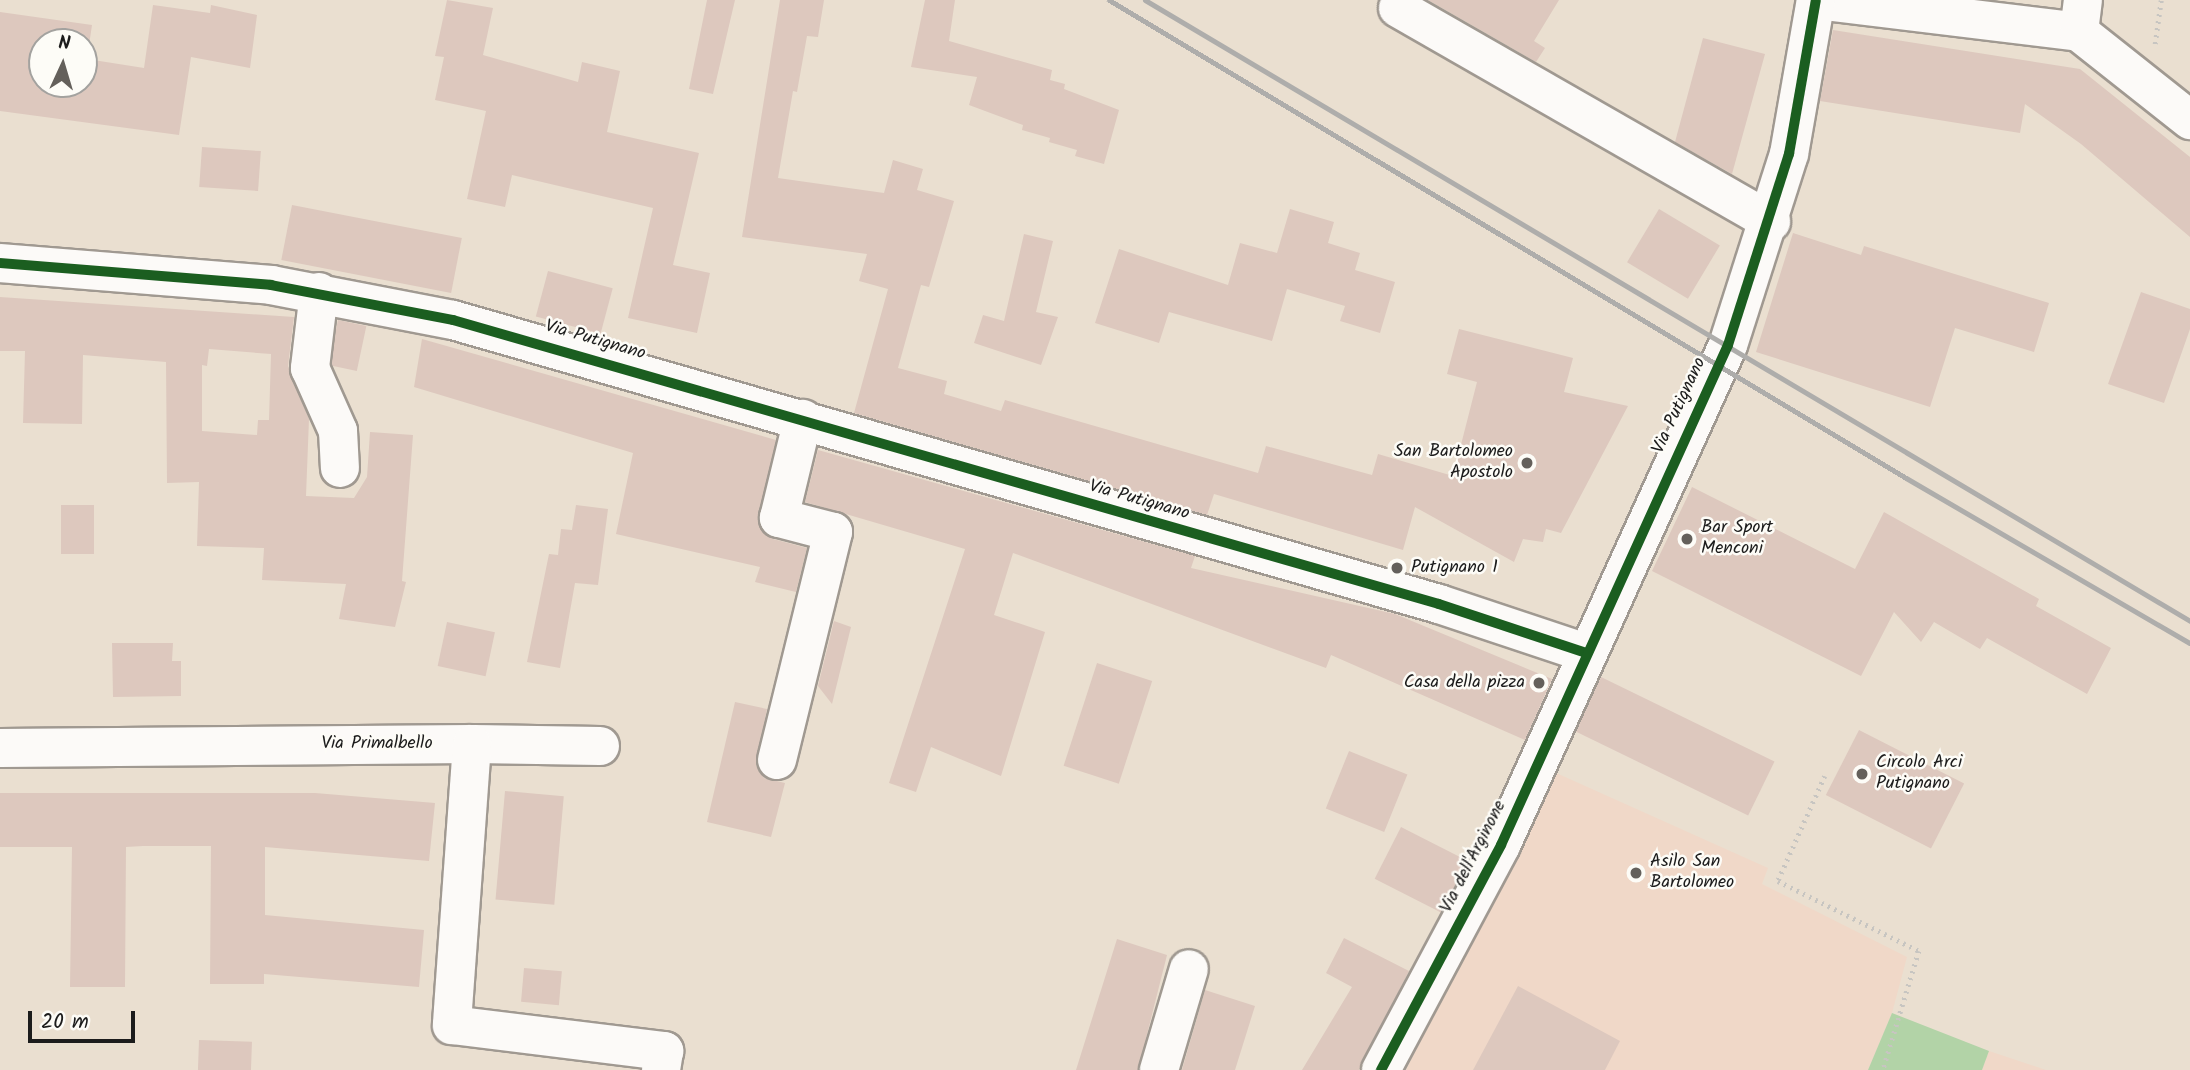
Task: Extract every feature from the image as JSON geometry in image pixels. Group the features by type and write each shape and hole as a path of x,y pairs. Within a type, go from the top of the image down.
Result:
{"street":[{"path":"1816,0 2081,16 2190,120"},
{"name":"Via Putignano","path":"0,263 320,292 453,320 1439,604 1586,653 1728,345 1771,222 1790,154 1816,0"},
{"path":"1398,8 1771,222"},
{"path":"320,292 310,368 338,431 340,468"},
{"path":"777,760 833,532 779,518 803,419"},
{"name":"Via dell'Arginone","path":"1381,1070 1501,845 1586,653"},
{"path":"472,744 452,1025 664,1051 661,1070"},
{"name":"Via Primalbello","path":"0,748 472,744 600,746"},
{"path":"1160,1070 1189,969"}],"path":[{"path":"1825,776 1778,881 1919,951 1883,1070"}],"shaded area":[{"path":"1554,772 1768,868 1762,884 1907,957 1892,1013 1868,1070 1406,1070"},
{"path":"1989,1051 2046,1070 1982,1070"}],"green space":[{"path":"1892,1013 1989,1051 1982,1070 1868,1070"}],"building":[{"path":"447,0 493,8 483,55 578,82 582,62 620,71 607,132 699,153 673,265 710,273 697,333 628,318 653,208 512,175 505,207 467,199 486,111 435,100 444,57 435,56"},
{"path":"707,0 735,0 713,94 689,89"},
{"path":"780,0 824,0 818,37 807,36 797,92 793,91 778,178 884,193 893,160 923,169 917,190 954,201 929,287 921,285 898,368 947,381 944,394 1001,411 1005,400 1258,473 1266,446 1372,475 1378,454 1453,476 1477,382 1447,374 1459,329 1573,358 1564,392 1628,406 1561,533 1546,529 1543,542 1523,539 1514,562 1415,507 1403,550 1214,494 1207,515 854,413 888,289 859,281 867,254 742,237"},
{"path":"925,0 955,0 949,41 1052,70 1050,80 1065,84 1064,89 1119,110 1104,164 1075,156 1077,150 1049,142 1050,138 1022,130 1023,125 969,105 977,77 911,67"},
{"path":"1428,0 1559,0 1534,41 1545,48 1536,62"},
{"path":"153,5 210,13 211,5 257,15 250,68 191,57 179,135 0,111 0,12 92,25 92,28 28,28 28,98 98,98 98,61 144,68"},
{"path":"1833,30 2080,69 2190,157 2190,237 2081,144 2025,104 2020,133 1820,101"},
{"path":"1703,38 1765,54 1732,174 1675,142"},
{"path":"202,147 261,151 258,191 199,187"},
{"path":"292,205 462,238 451,293 281,260"},
{"path":"1290,209 1334,222 1328,243 1360,253 1355,270 1395,282 1380,333 1340,321 1345,306 1287,289 1272,341 1169,312 1159,343 1095,323 1119,249 1228,285 1240,243 1277,253"},
{"path":"1659,209 1720,246 1688,299 1627,262"},
{"path":"1793,233 1861,255 1864,246 2049,303 2034,352 1955,328 1930,407 1756,352"},
{"path":"1024,234 1053,241 1036,312 1058,317 1041,365 974,343 983,315 1004,321"},
{"path":"548,271 613,288 601,334 536,316"},
{"path":"2141,292 2190,309 2190,329 2164,403 2108,384"},
{"path":"0,297 294,317 288,366 309,419 306,496 354,498 367,477 370,432 413,435 402,581 406,582 395,627 339,619 346,584 262,580 264,548 197,546 199,482 167,483 166,362 83,355 82,424 23,423 25,351 0,351","holes":["209,349 271,354 269,420 258,420 257,435 202,431 202,365 207,366"]},
{"path":"338,320 366,326 357,371 328,365"},
{"path":"422,339 776,440 758,523 773,539 807,548 796,592 755,582 760,567 616,534 633,453 414,387"},
{"path":"818,450 1195,556 1191,568 1395,614 1552,679 1525,740 1331,655 1326,668 1013,553 994,615 1045,632 1001,776 931,747 916,792 889,783 965,549 805,502"},
{"path":"1692,487 1855,569 1884,512 2039,599 2036,606 2111,648 2087,694 1987,638 1980,649 1934,622 1921,642 1894,612 1861,676 1652,571"},
{"path":"61,505 94,505 94,554 61,554"},
{"path":"576,505 608,509 598,585 575,583 560,668 527,662 549,554 558,555 561,529 572,530"},
{"path":"834,621 851,627 832,704 818,686"},
{"path":"447,622 495,632 486,676 438,666"},
{"path":"112,643 173,643 172,661 181,661 181,696 113,697"},
{"path":"1097,663 1152,681 1119,784 1064,766"},
{"path":"1601,677 1774,762 1748,816 1575,731"},
{"path":"735,702 767,709 756,765 764,778 785,783 771,837 707,822"},
{"path":"1859,730 1964,784 1931,849 1826,795"},
{"path":"1349,751 1407,775 1384,832 1326,808"},
{"path":"505,791 564,796 554,905 496,900"},
{"path":"0,793 315,793 435,803 429,861 265,847 265,915 424,930 419,987 264,974 264,984 210,984 211,846 143,846 126,847 125,987 70,987 72,847 0,847"},
{"path":"1401,827 1468,861 1441,913 1375,879"},
{"path":"1344,938 1409,971 1359,1070 1302,1070 1352,987 1326,973"},
{"path":"1117,939 1167,955 1138,1070 1076,1070"},
{"path":"524,968 562,971 559,1005 521,1002"},
{"path":"1518,986 1620,1041 1605,1070 1473,1070"},
{"path":"1205,990 1255,1006 1235,1070 1182,1070"},
{"path":"199,1040 252,1042 251,1070 198,1070"}],"railway":[{"path":"1109,0 1906,478 2190,643"},
{"path":"1145,0 2190,621"}],"cycle path":[{"path":"1381,1070 1501,845 1728,345 1789,154 1816,0"},
{"path":"0,263 271,285 453,320 1439,604 1586,653"}],"place":[{"name":"San Bartolomeo Apostolo","path":"1527,463"},
{"name":"Bar Sport Menconi","path":"1687,539"},
{"name":"Putignano 1","path":"1397,568"},
{"name":"Casa della pizza","path":"1539,683"},
{"name":"Circolo Arci Putignano","path":"1862,774"},
{"name":"Asilo San Bartolomeo","path":"1636,873"}]}
